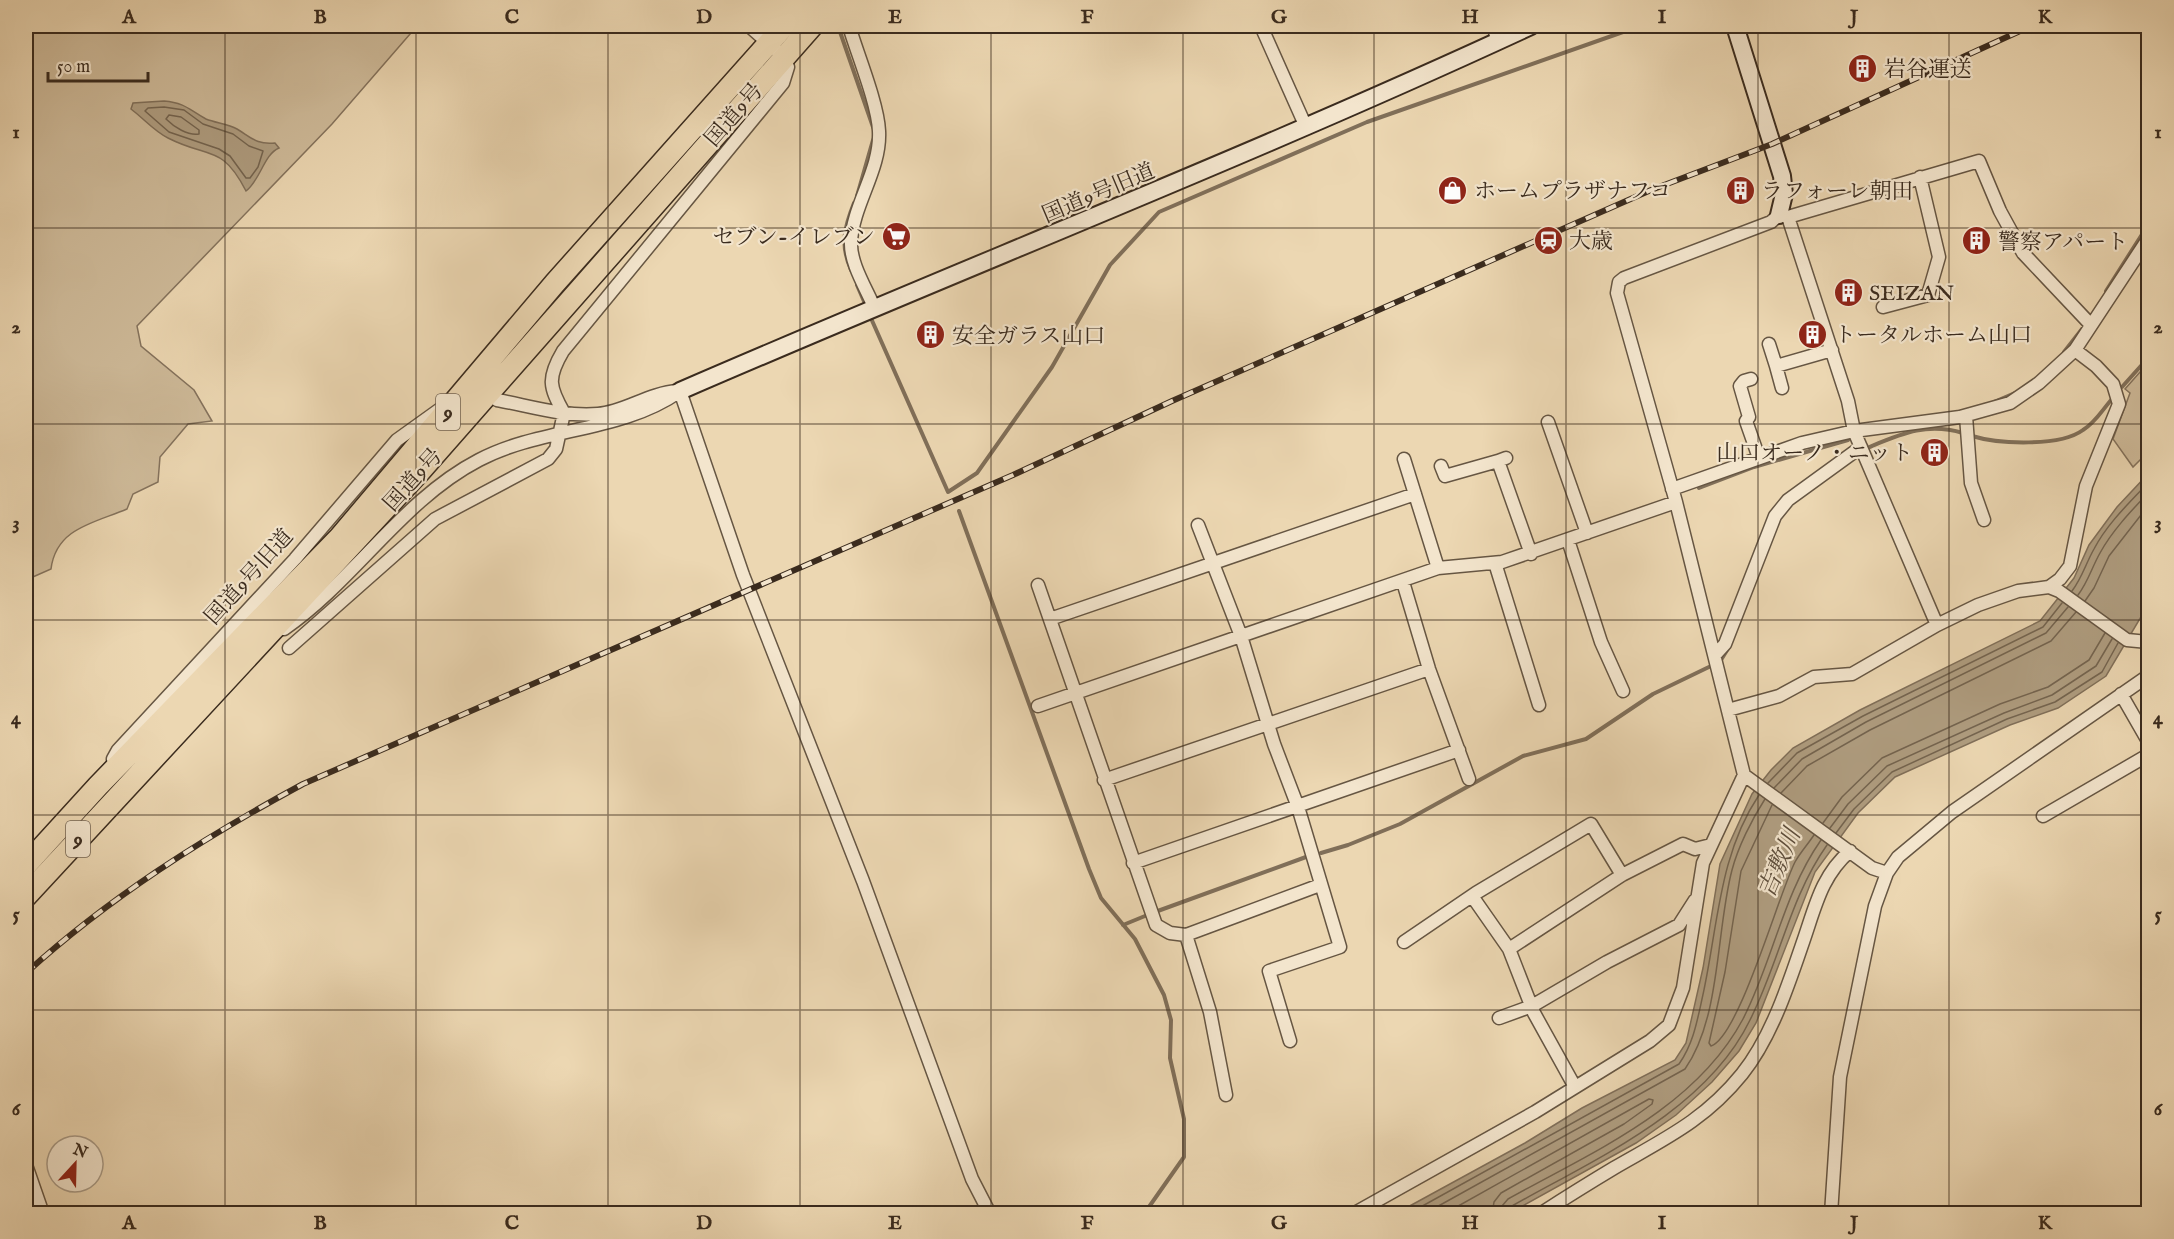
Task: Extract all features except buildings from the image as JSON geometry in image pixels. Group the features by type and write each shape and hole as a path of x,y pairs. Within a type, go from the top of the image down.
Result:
{"highway":[{"name":"国道9号","path":"26,896 421,470 776,50 784,26"},
{"name":"国道9号","path":"26,865 98,786 340,537 579,257 776,50 812,26"}],"street":[{"path":"289,648 435,519 548,459 556,449 564,413 552,392 551,380 555,365 591,316 783,83 788,68 776,50 748,26"},
{"path":"849,26 879,131 878,149 857,213 851,243 853,259 874,307"},
{"path":"1261,26 1306,127"},
{"name":"国道9号旧道","path":"262,644 297,620 322,598 439,484 500,450 526,441 559,436 662,404 680,391 874,307 989,262 1306,127 1495,33 1531,26"},
{"path":"1735,26 1782,176 1783,216 1832,350 1854,431 1937,625"},
{"path":"1887,873 1872,867 1749,779 1728,710 1676,502 1617,293 1619,282 1624,278 1783,216 1979,160 2000,211 2023,253 2091,325"},
{"path":"1883,307 1928,295 1939,257 1920,177"},
{"path":"1672,489 1802,443 1854,431 1966,416 2010,403 2039,383 2074,350 2148,238"},
{"path":"1769,344 1782,388"},
{"path":"1776,366 1832,350"},
{"path":"2054,589 2070,566 2086,486 2119,404 2113,384 2096,366 2074,350"},
{"path":"1751,379 1744,381 1740,386 1749,417 1746,421 1759,458"},
{"path":"680,391 743,575 863,881 972,1179 990,1214"},
{"name":"国道9号旧道","path":"497,400 564,413 601,414 659,392 680,391"},
{"name":"国道9号旧道","path":"98,786 118,750 295,559 397,440 442,407"},
{"path":"1966,416 1971,483 1984,520"},
{"path":"1548,422 1587,533"},
{"path":"1715,655 1725,644 1775,516 1788,500 1861,447"},
{"path":"1404,459 1438,568"},
{"path":"1445,476 1502,459 1531,554"},
{"path":"1050,619 1415,494"},
{"path":"1038,706 1403,582 1438,568 1495,563 1531,554 1676,502"},
{"path":"1198,525 1241,636 1268,723 1298,807 1340,947 1269,971 1290,1041"},
{"path":"1568,540 1601,642 1623,691"},
{"path":"1495,563 1539,705"},
{"path":"1403,582 1429,669 1469,779"},
{"path":"1038,585 1156,925 1170,933 1186,935 1320,885"},
{"path":"1728,710 1779,696 1814,678 1838,673 1852,674 1937,625 2018,591 2054,589 2127,640 2148,642"},
{"path":"1104,780 1429,669"},
{"path":"1831,1214 1840,1077 1875,906 1887,873 1898,857 1952,812 2148,676"},
{"path":"2121,694 2148,741"},
{"path":"1133,863 1459,750"},
{"path":"2043,816 2148,755"},
{"path":"1353,1214 1469,1150 1575,1087 1650,1041 1669,1025 1683,988 1703,863 1749,779"},
{"path":"1404,942 1472,896 1591,824 1622,875"},
{"path":"1509,949 1622,875 1683,844 1695,849 1711,845"},
{"path":"1540,1214 1615,1167 1677,1134 1705,1112 1743,1074 1771,1025 1821,888 1834,865 1850,851"},
{"path":"1472,896 1509,949 1532,1006 1575,1087"},
{"path":"1499,1018 1532,1006 1607,962 1680,925 1698,896"},
{"path":"1186,935 1210,1012 1226,1095"},
{"path":"26,1165 43,1214"}],"shaded area":[{"path":"26,26 417,26 332,124 137,326 141,346 194,390 212,421 188,424 160,457 158,482 133,494 127,509 78,529 60,544 54,555 51,569 26,580"},
{"path":"2148,363 2148,452 2133,467 2113,439 2130,393 2125,389"}],"water":[{"path":"164,101 182,105 206,119 233,127 259,142 275,143 279,148 269,156 255,181 246,191 222,159 163,135 131,109 133,103"},
{"name":"吉敷川","path":"2148,474 2148,605 2106,676 2058,708 2010,725 1895,777 1858,813 1815,872 1756,1023 1739,1051 1712,1082 1676,1115 1636,1143 1510,1213 1395,1214 1525,1143 1582,1108 1675,1060 1686,1043 1703,968 1720,864 1752,794 1771,770 1793,748 1860,710 2040,621 2074,578 2089,545 2117,507"}],"waterway":[{"path":"838,26 873,127"},
{"path":"870,316 948,492 977,473 1052,367 1110,265 1159,212 1367,122 1640,26"},
{"path":"857,196 873,140"},
{"path":"851,270 844,244 848,220 854,203"},
{"path":"2106,291 2148,225"},
{"path":"857,285 866,306"},
{"path":"2064,352 2082,329"},
{"path":"2122,387 2148,358"},
{"path":"1994,402 2015,393"},
{"path":"1972,436 2012,442 2060,439 2087,427 2112,399"},
{"path":"1867,448 1903,434 1925,429 1963,433"},
{"path":"1699,488 1754,467 1848,440"},
{"path":"959,511 1101,898 1135,939 1164,995 1171,1020 1170,1058 1184,1119 1184,1157 1144,1214"},
{"path":"1721,660 1729,647"},
{"path":"1321,853 1400,824 1523,756 1586,739 1653,694 1711,666"},
{"path":"1155,912 1306,857"},
{"path":"1123,925 1145,916"}],"railway":[{"path":"26,973 91,919 158,870 303,784 1013,475 1172,401 1651,190 1772,144 2031,26"}],"place":[{"name":"岩谷運送","path":"1863,68"},
{"name":"ホームプラザナフコ","path":"1453,190"},
{"name":"ラフォーレ朝田","path":"1740,190"},
{"name":"セブン-イレブン","path":"896,236"},
{"name":"大歳","path":"1548,240"},
{"name":"警察アパート","path":"1977,241"},
{"name":"SEIZAN","path":"1848,292"},
{"name":"トータルホーム山口","path":"1813,334"},
{"name":"安全ガラス山口","path":"931,335"},
{"name":"山口オーノ・ニット","path":"1934,452"}]}
